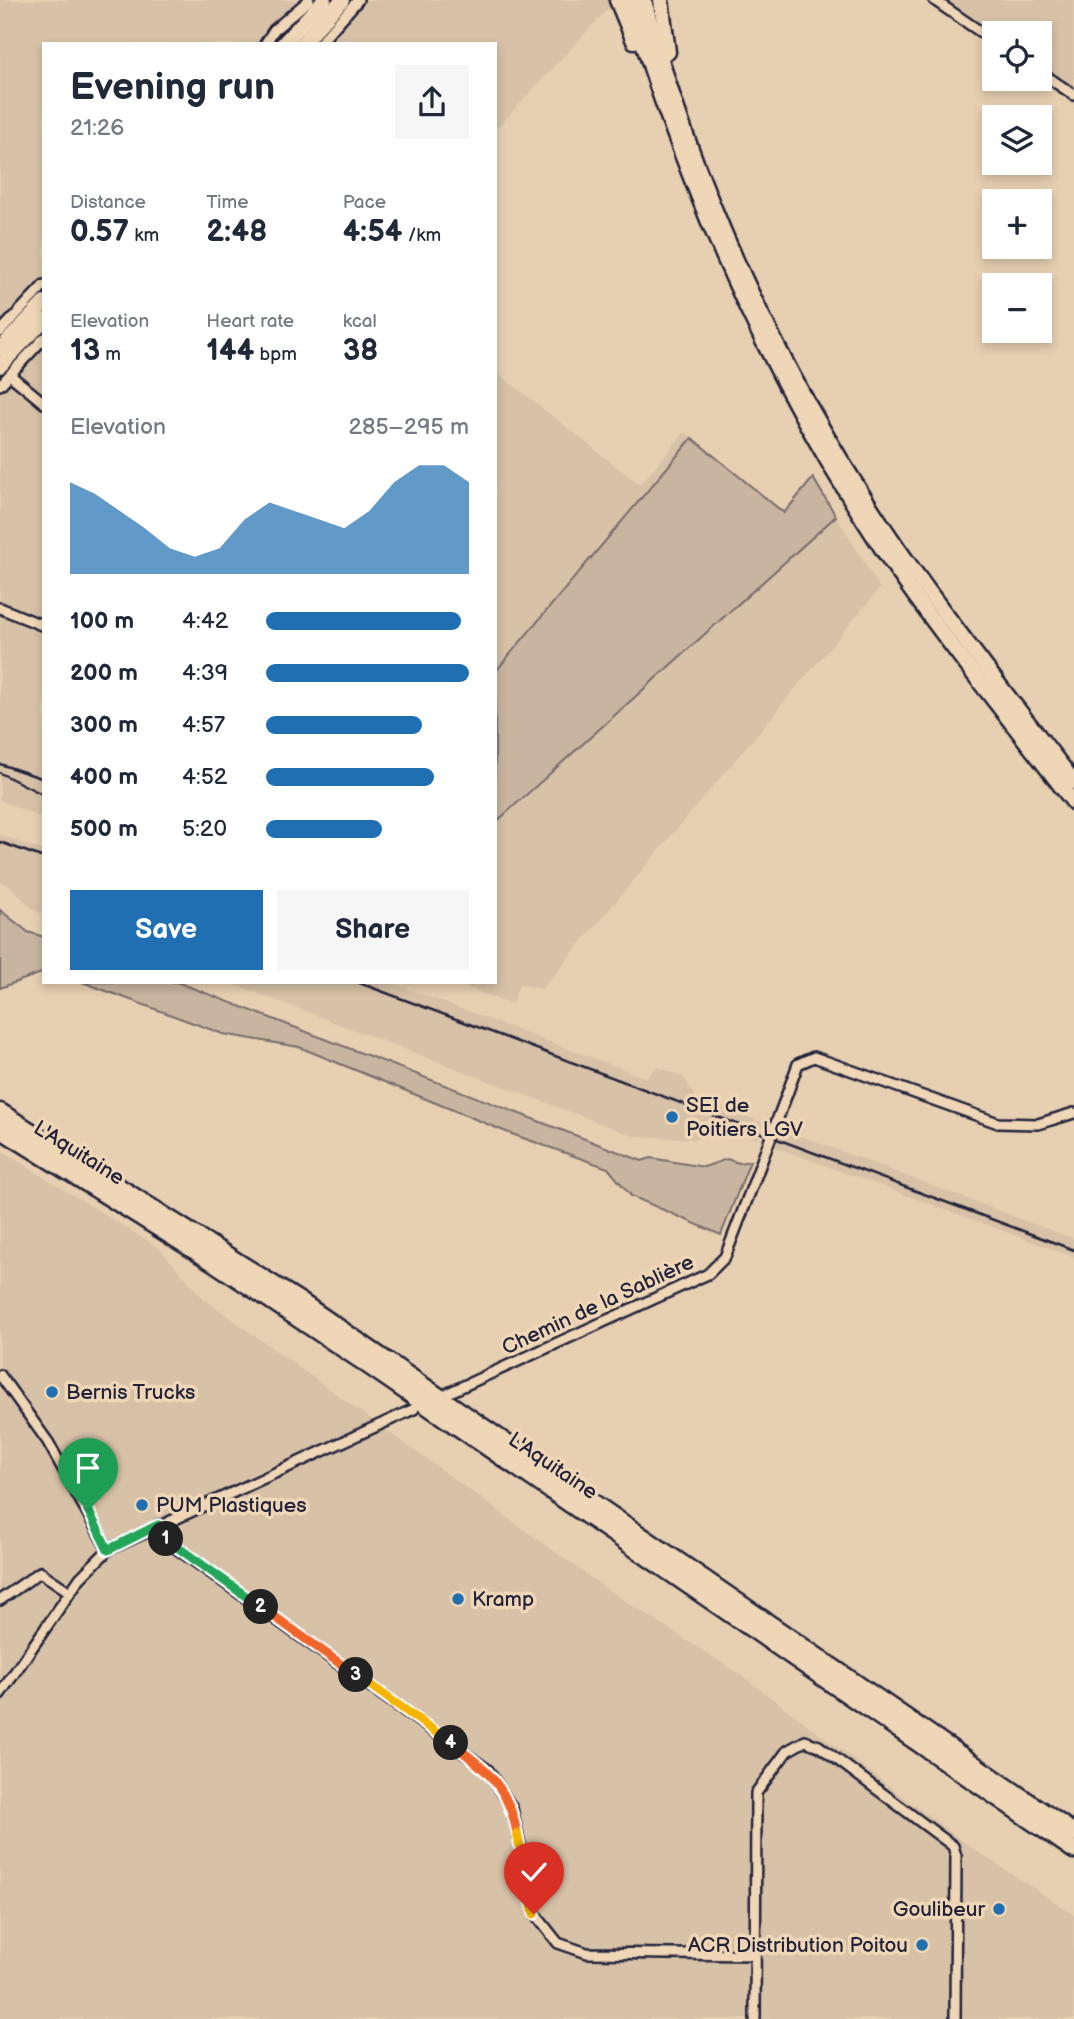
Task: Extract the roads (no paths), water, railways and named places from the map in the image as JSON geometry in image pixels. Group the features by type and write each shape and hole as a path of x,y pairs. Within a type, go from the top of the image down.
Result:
{"highway":[{"name":"L'Aquitaine","path":"0,1112 301,1302 1074,1833"},
{"name":"L'Aquitaine","path":"0,1129 362,1361 1074,1850"}],"main road":[{"path":"285,42 324,0"},
{"path":"304,42 342,0"},
{"path":"617,0 658,103 665,110"},
{"path":"631,0 665,110 723,257 754,326 814,442 893,563 1074,803"},
{"path":"644,0 685,131 746,282 799,387 836,452 938,604 1074,782"},
{"path":"661,0 667,48 687,121 685,131"},
{"path":"0,349 42,305"},
{"path":"5,370 42,323"}],"street":[{"path":"266,42 274,30 309,0"},
{"path":"321,42 358,0"},
{"path":"934,0 982,33"},
{"path":"1052,80 1074,95"},
{"path":"0,332 42,287"},
{"path":"0,385 5,370 42,340"},
{"path":"5,370 42,401"},
{"path":"0,608 42,625"},
{"name":"Chemin de la Sablière","path":"448,1393 708,1275 725,1257 798,1063 814,1057 998,1123 1038,1125 1074,1113"},
{"path":"0,1375 53,1450 108,1550"},
{"path":"0,1694 70,1592 90,1566 108,1550 414,1409"},
{"path":"158,1525 173,1546 488,1770 499,1782 512,1808 534,1914 548,1935 575,1951 615,1955 755,1955"},
{"path":"0,1600 40,1572 70,1592"},
{"path":"755,2019 756,1793 787,1751 796,1745 811,1743 953,1846 956,1856 955,2019"}],"railway":[{"path":"0,764 42,778"},
{"path":"0,773 42,794"},
{"path":"0,842 42,857"},
{"path":"362,984 1074,1250"}],"place":[{"name":"SEI de Poitiers LGV","path":"672,1117"},
{"name":"Bernis Trucks","path":"52,1392"},
{"name":"PUM Plastiques","path":"142,1505"},
{"name":"Kramp","path":"458,1599"},
{"name":"Goulibeur","path":"999,1909"},
{"name":"ACR Distribution Poitou","path":"922,1945"}]}
